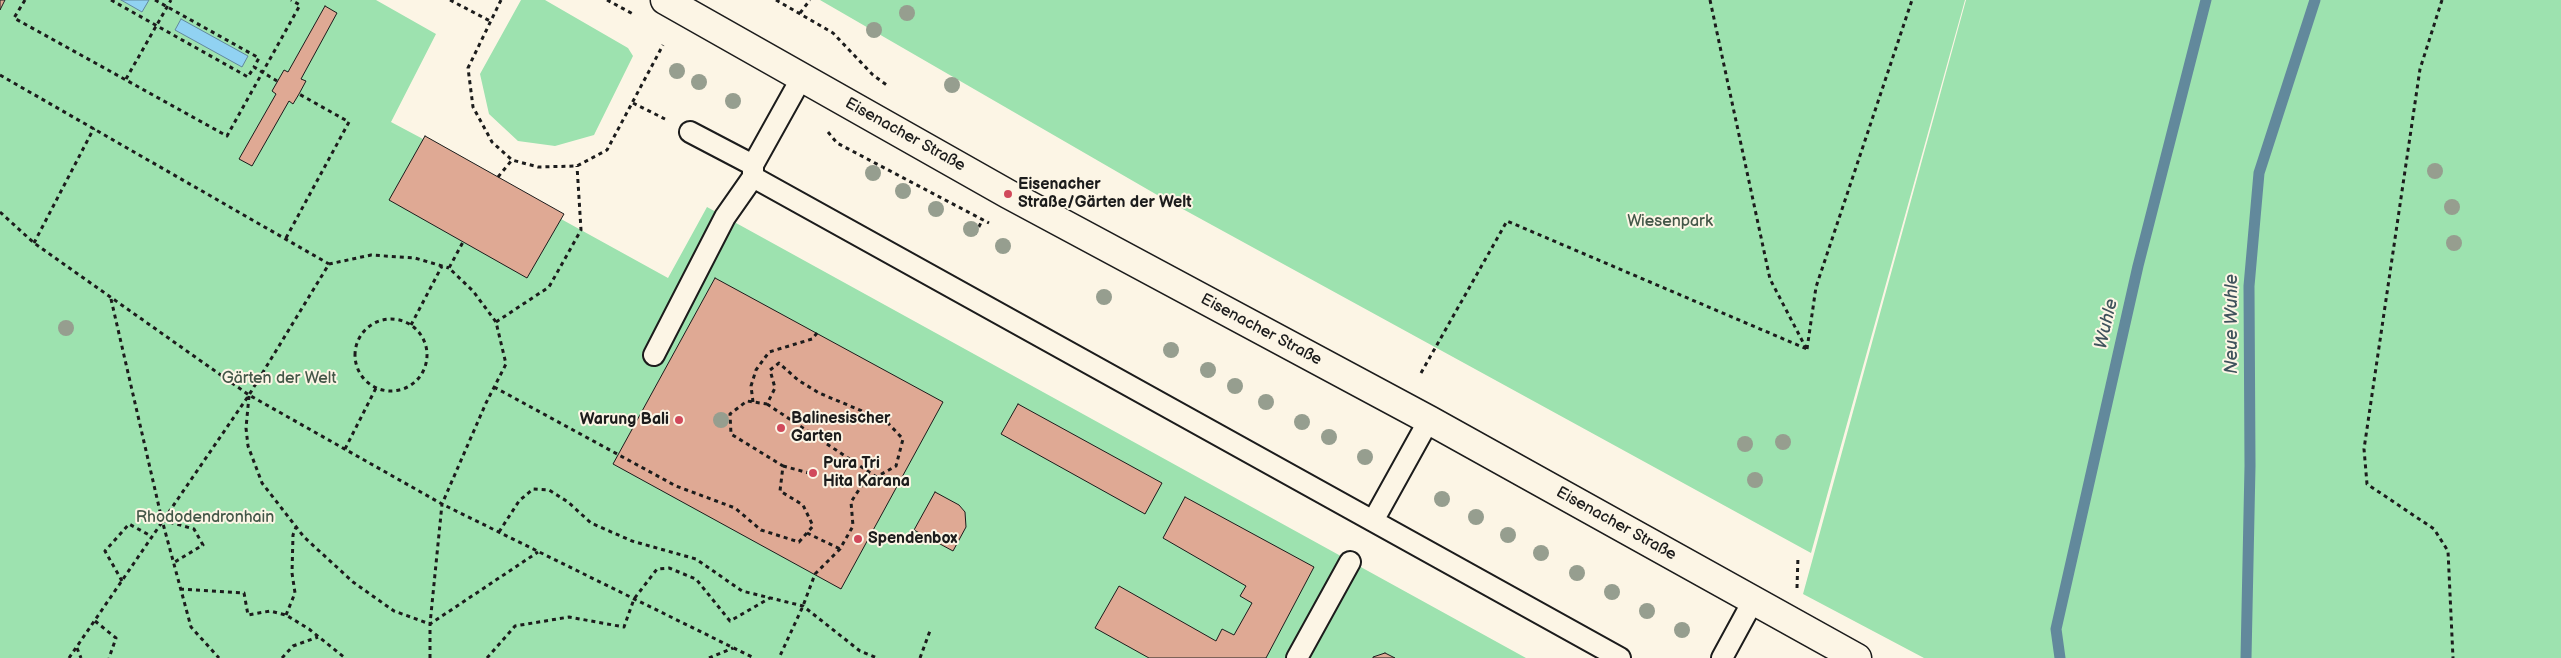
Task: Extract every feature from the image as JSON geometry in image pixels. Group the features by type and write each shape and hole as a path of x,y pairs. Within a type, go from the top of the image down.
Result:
{"street":[{"name":"Eisenacher Straße","path":"665,0 1008,194 1429,420 1857,658"}],"lane":[{"path":"654,355 725,217 753,171 802,77"},
{"path":"690,132 753,171 1373,521 1620,658"},
{"path":"1373,521 1429,420"},
{"path":"1297,658 1350,562"},
{"path":"1722,658 1753,601"}],"path":[{"path":"25,0 14,18 227,136 300,5 290,0"},
{"path":"111,0 248,77 259,58 154,0"},
{"path":"126,79 171,0"},
{"path":"450,0 490,21"},
{"path":"501,0 468,68 473,107 492,142 512,160 538,168 577,166 607,150 663,45"},
{"path":"776,0 800,13 808,0"},
{"path":"1710,0 1770,279 1807,349"},
{"path":"1807,349 1816,287 1912,0"},
{"path":"2442,0 2420,69 2364,449 2367,484 2434,529 2448,551 2453,658"},
{"path":"254,67 277,81"},
{"path":"0,75 329,264 370,255 415,258 449,268 474,291 496,322 506,364 442,504 430,624 430,658"},
{"path":"286,238 349,122 299,94"},
{"path":"633,103 690,132"},
{"path":"34,243 94,128"},
{"path":"498,177 512,160"},
{"path":"496,322 549,287 581,230 577,166"},
{"path":"0,212 34,243 249,396 442,504 754,658"},
{"path":"975,234 986,214"},
{"path":"1422,373 1508,221 1807,349"},
{"path":"449,268 464,242"},
{"path":"69,658 249,396 329,264"},
{"path":"411,324 442,266"},
{"path":"111,298 162,520 191,627 219,658"},
{"path":"393,318 411,324 422,334 427,345 428,356 424,370 412,385 401,390 390,392 376,388 361,375 356,364 357,342 367,328 382,320 393,318"},
{"path":"753,402 751,386 756,370 769,352 812,339 817,333"},
{"path":"767,404 775,388 770,370 779,364 798,380 819,393 886,421 903,439 896,466 878,478 862,485 852,502 853,526 840,549 815,574 803,606 779,658"},
{"path":"494,387 676,486 735,508 761,530 799,542 813,526 803,505 780,491 783,466"},
{"path":"345,449 376,388"},
{"path":"249,396 246,428 248,446 262,483 296,527 353,582 394,611 430,624"},
{"path":"809,473 783,466 731,434 730,414 747,401 767,404 878,478"},
{"path":"499,532 519,502 533,489 549,490 568,502 591,524 632,541 696,559 742,591 803,606 860,651 877,658"},
{"path":"162,520 194,529 203,545 173,563"},
{"path":"122,581 105,551 129,524 151,536"},
{"path":"286,615 295,593 292,573 293,535 296,527"},
{"path":"808,533 840,549"},
{"path":"430,624 538,552"},
{"path":"1797,590 1798,556"},
{"path":"487,658 515,626 569,617 624,628 634,599 657,569 669,568 696,579 730,621 770,598"},
{"path":"180,589 244,593 248,615 270,611 286,615 345,658"},
{"path":"95,621 116,638 109,658"},
{"path":"920,658 932,628"},
{"path":"282,658 293,646 318,637"},
{"path":"77,648 81,658 87,658"},
{"path":"709,658 734,648"}],"green space":[{"name":"Gärten der Welt","path":"0,0 376,0 436,34 391,122 423,139 425,136 498,177 561,219 668,278 707,207 1526,658 0,658"},
{"path":"521,0 545,0 628,48 633,56 594,135 555,146 518,141 489,114 480,74"},
{"name":"Wiesenpark","path":"820,0 1965,0 1811,553 1159,196"},
{"path":"1966,0 2561,0 2561,658 1924,658 1803,594"}],"water":[{"path":"121,0 149,0 142,12"},
{"path":"181,19 248,56 242,67 175,30"}],"building":[{"path":"0,0 5,0 0,10"},
{"path":"325,6 337,13 301,79 306,81 293,104 289,101 252,166 239,159 276,94 272,91 284,70 288,72"},
{"path":"425,136 564,214 527,278 389,200"},
{"name":"Balinesischer Garten","path":"715,278 943,402 841,589 613,464"},
{"path":"1018,404 1162,483 1145,514 1001,434"},
{"path":"935,492 959,505 965,512 966,527 953,551 914,530"},
{"path":"1185,497 1314,567 1266,658 1149,658 1095,628 1119,586 1216,641 1222,629 1234,635 1252,603 1240,596 1246,586 1163,538"},
{"path":"1385,653 1395,658 1373,658 1373,657"}],"waterway":[{"name":"Wuhle","path":"2060,658 2056,629 2138,266 2206,0"},
{"name":"Neue Wuhle","path":"2246,658 2250,466 2249,286 2259,173 2315,0"}],"place":[{"name":"Eisenacher Straße/Gärten der Welt","path":"1008,194"},
{"name":"Warung Bali","path":"679,420"},
{"name":"Balinesischer Garten","path":"781,428"},
{"name":"Pura Tri Hita Karana","path":"813,473"},
{"name":"Spendenbox","path":"858,539"}],"park label":[{"name":"Rhododendronhain","path":"205,518"}]}
